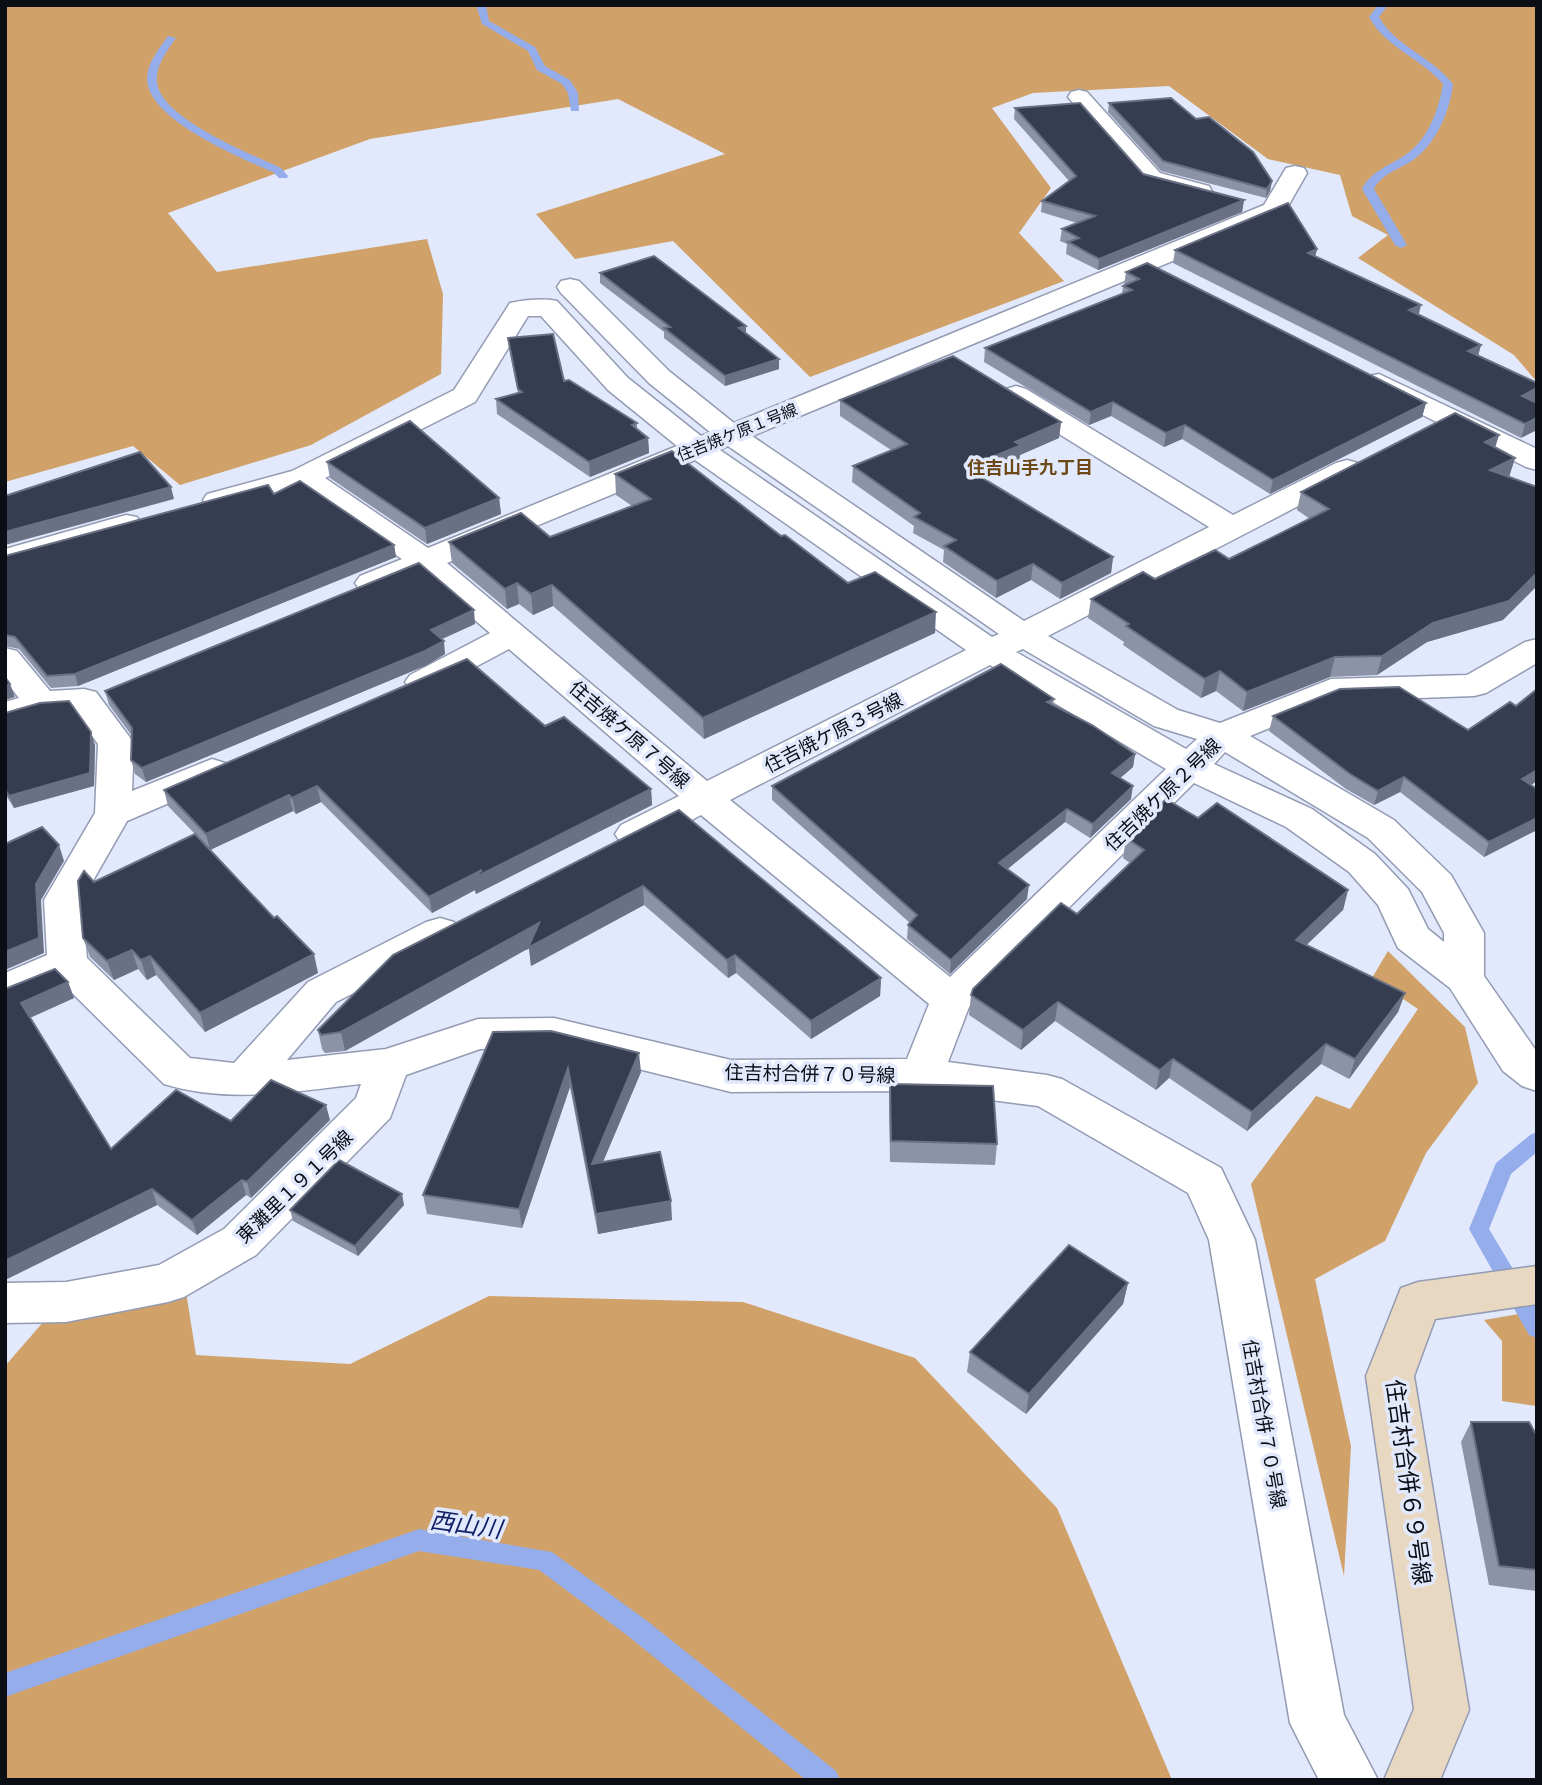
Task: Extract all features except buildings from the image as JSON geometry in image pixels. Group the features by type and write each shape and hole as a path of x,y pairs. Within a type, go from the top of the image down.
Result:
{"street":[{"path":"1079,97 1151,178 1273,210 1295,173"},
{"name":"住吉焼ケ原１号線","path":"338,597 731,435 951,356 1146,263 1273,210"},
{"path":"1146,263 1182,281"},
{"path":"570,287 659,377 731,435 1023,635 1166,718 1222,735 1381,829 1437,884 1464,933 1464,978"},
{"path":"188,508 303,477 465,396 519,309 548,307 618,384 698,448 990,651 1190,767 1299,818 1362,863 1394,898 1412,938 1464,978 1527,1068"},
{"path":"1352,368 1537,461"},
{"path":"998,385 1232,528"},
{"path":"1412,436 1448,418"},
{"name":"住吉焼ケ原３号線","path":"606,848 1376,454"},
{"name":"住吉焼ケ原７号線","path":"303,477 426,561 704,798 951,1000"},
{"path":"5,559 59,541 149,518"},
{"path":"390,696 440,674 513,634"},
{"name":"住吉焼ケ原２号線","path":"922,1075 951,1000 1222,735 1331,690 1474,685 1537,649"},
{"path":"5,658 23,708 97,695 116,743 113,813 63,901 67,962 5,989"},
{"path":"113,813 239,760"},
{"path":"244,1080 322,992 470,917"},
{"name":"住吉村合併７０号線","path":"67,962 179,1073 244,1080 388,1065 478,1034 554,1033 732,1076 922,1075 1047,1091 1205,1181 1232,1240 1318,1723 1350,1780"},
{"name":"東灘里１９１号線","path":"5,1303 66,1302 167,1283 240,1242 375,1106 388,1065"},
{"name":"住吉村合併６９号線","path":"1412,1780 1442,1710 1391,1377 1418,1302 1537,1285"}],"shaded area":[{"path":"5,5 1537,5 1537,382 1514,355 1358,258 1388,235 1352,216 1340,175 1268,159 1169,86 1033,93 992,108 1051,188 1019,233 1064,281 810,377 673,241 575,259 536,214 725,154 618,99 370,139 168,213 217,272 427,239 443,294 441,374 311,445 180,485 133,446 5,482"},
{"path":"1388,951 1465,1027 1478,1083 1426,1153 1385,1241 1315,1279 1351,1446 1344,1576 1251,1184 1316,1096 1350,1109 1418,1009 1372,978"},
{"path":"186,1292 196,1355 350,1364 489,1296 743,1302 915,1358 1057,1508 1172,1780 5,1780 5,1366 45,1320"},
{"path":"1537,1311 1537,1406 1502,1401 1502,1341 1484,1320"}],"waterway":[{"path":"481,5 485,22 532,49 541,68 566,82 573,93 575,109"},
{"path":"1383,5 1374,17 1384,33 1431,65 1448,84 1445,107 1436,119 1427,143 1410,157 1373,179 1368,189 1401,245"},
{"path":"171,38 152,74 153,87 160,99 172,112 207,136 277,170 283,176"},
{"path":"1537,1140 1503,1169 1479,1229 1537,1329"},
{"name":"西山川","path":"5,1685 419,1540 544,1560 637,1628 827,1780"}],"district":[{"name":"住吉山手九丁目","path":"1030,467"}]}
